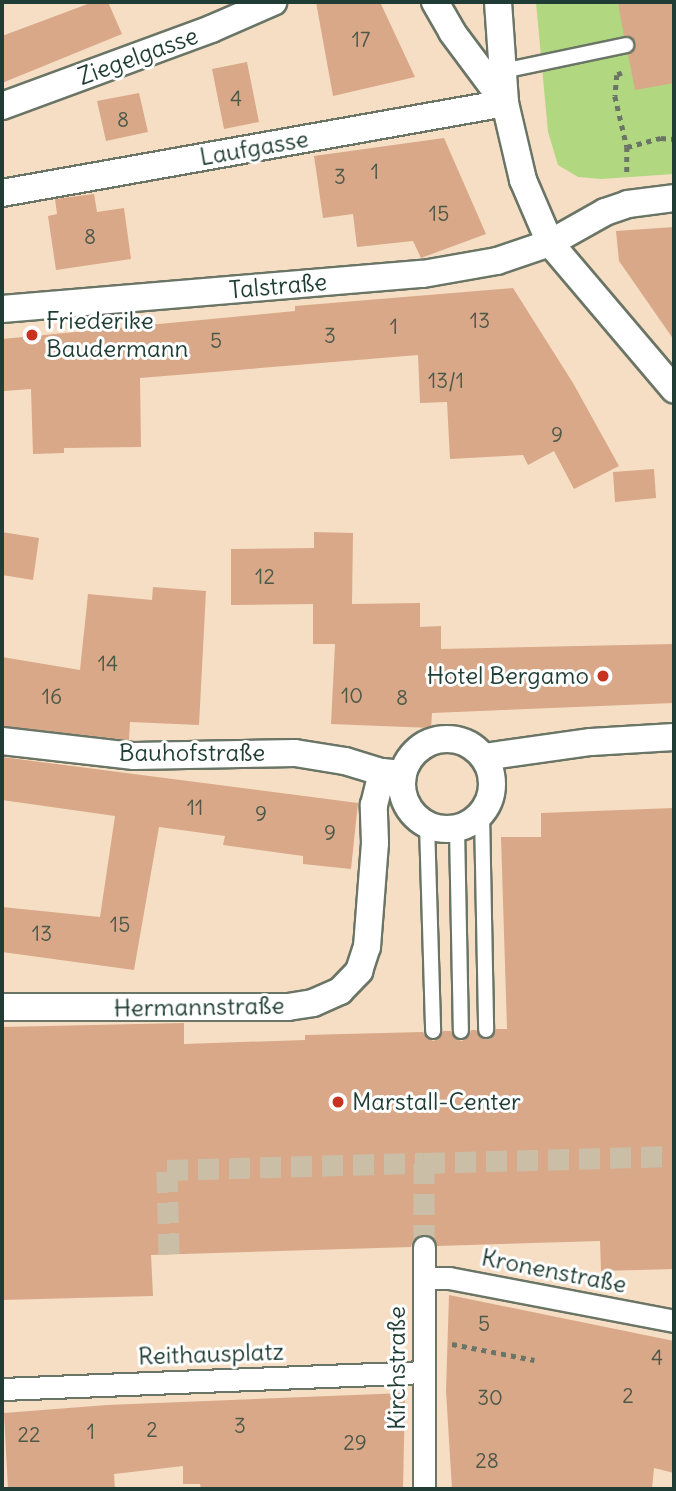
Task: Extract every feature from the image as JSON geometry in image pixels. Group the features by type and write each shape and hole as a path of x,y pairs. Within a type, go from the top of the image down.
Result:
{"street":[{"name":"Ziegelgasse","path":"2,106 211,29 273,2"},
{"path":"435,2 452,32 505,103"},
{"path":"498,2 505,103 523,180 550,243 674,389"},
{"name":"Laufgasse","path":"2,193 505,103"},
{"name":"Talstraße","path":"2,309 423,274 497,261 550,243 605,212 628,204 674,198"},
{"path":"484,757 591,742 674,737"},
{"name":"Bauhofstraße","path":"2,741 134,756 295,753 345,761 392,773"},
{"path":"460,741 473,747 484,757 493,785 482,813 457,828 427,824 415,816 392,773 418,749 431,742 460,741"},
{"name":"Hermannstraße","path":"2,1007 288,1007 313,1003 340,991 359,971 367,947 375,843 374,805 392,773"},
{"name":"Kirchstraße","path":"424,1247 424,1489"},
{"name":"Kronenstraße","path":"424,1278 449,1278 674,1321"},
{"name":"Reithausplatz","path":"2,1389 423,1372"}],"lane":[{"path":"503,71 626,45"},
{"path":"482,813 486,1030"},
{"path":"427,824 433,1031"},
{"path":"457,828 461,1031"}],"path":[{"path":"631,71 617,75 615,96 627,147 661,138 674,139"},
{"path":"423,1342 448,1343 534,1360"}],"green space":[{"path":"536,2 674,2 674,174 601,179 578,177 558,165 548,132"}],"building":[{"path":"93,2 108,2 122,34 2,83 2,36"},
{"path":"316,2 380,2 415,77 333,96"},
{"path":"618,2 674,2 674,83 635,90 628,54 633,52 635,44 633,38 624,36"},
{"path":"247,62 259,122 224,129 212,69"},
{"path":"139,93 148,132 106,141 97,101"},
{"path":"444,138 486,234 421,258 413,241 357,247 353,214 323,218 314,156"},
{"path":"94,194 97,212 124,208 131,259 56,270 48,216 57,214 55,199"},
{"path":"674,227 674,340 619,261 616,231"},
{"path":"513,288 573,383 619,466 574,489 554,451 528,465 523,455 450,459 447,402 420,403 418,355 140,378 141,447 64,448 64,453 33,454 31,389 4,391 2,339 295,311 295,306"},
{"path":"654,469 656,498 615,502 613,472"},
{"path":"2,532 39,538 33,580 2,575"},
{"path":"314,532 353,533 352,604 420,603 420,627 441,626 441,649 674,644 674,703 432,713 431,728 331,724 335,644 313,644 313,604 231,605 231,549 314,548"},
{"path":"153,587 206,591 199,725 130,722 129,740 2,726 2,657 80,670 88,594 152,600"},
{"path":"2,757 358,803 351,869 303,864 303,856 223,845 225,836 159,827 134,970 2,952 2,907 100,917 115,816 2,800"},
{"name":"Marstall-Center","path":"674,808 674,1269 601,1271 600,1241 437,1246 431,1236 423,1234 413,1240 411,1247 151,1255 153,1296 2,1300 2,1027 184,1023 184,1044 305,1040 305,1035 423,1032 428,1039 434,1041 443,1031 451,1031 456,1039 462,1041 469,1036 471,1030 476,1030 481,1038 490,1039 496,1029 507,1029 501,837 541,837 541,813"},
{"path":"449,1295 674,1341 674,1473 654,1468 652,1489 452,1489 446,1391"},
{"path":"405,1393 403,1489 201,1489 200,1484 183,1484 183,1466 114,1474 115,1489 8,1489 4,1413 107,1405"}],"tunnel":[{"path":"424,1163 674,1156"},
{"path":"169,1254 167,1170 424,1163 424,1247"}],"place":[{"name":"Friederike Baudermann","path":"32,335"},
{"name":"Hotel Bergamo","path":"603,676"},
{"name":"Marstall-Center","path":"338,1102"}]}
